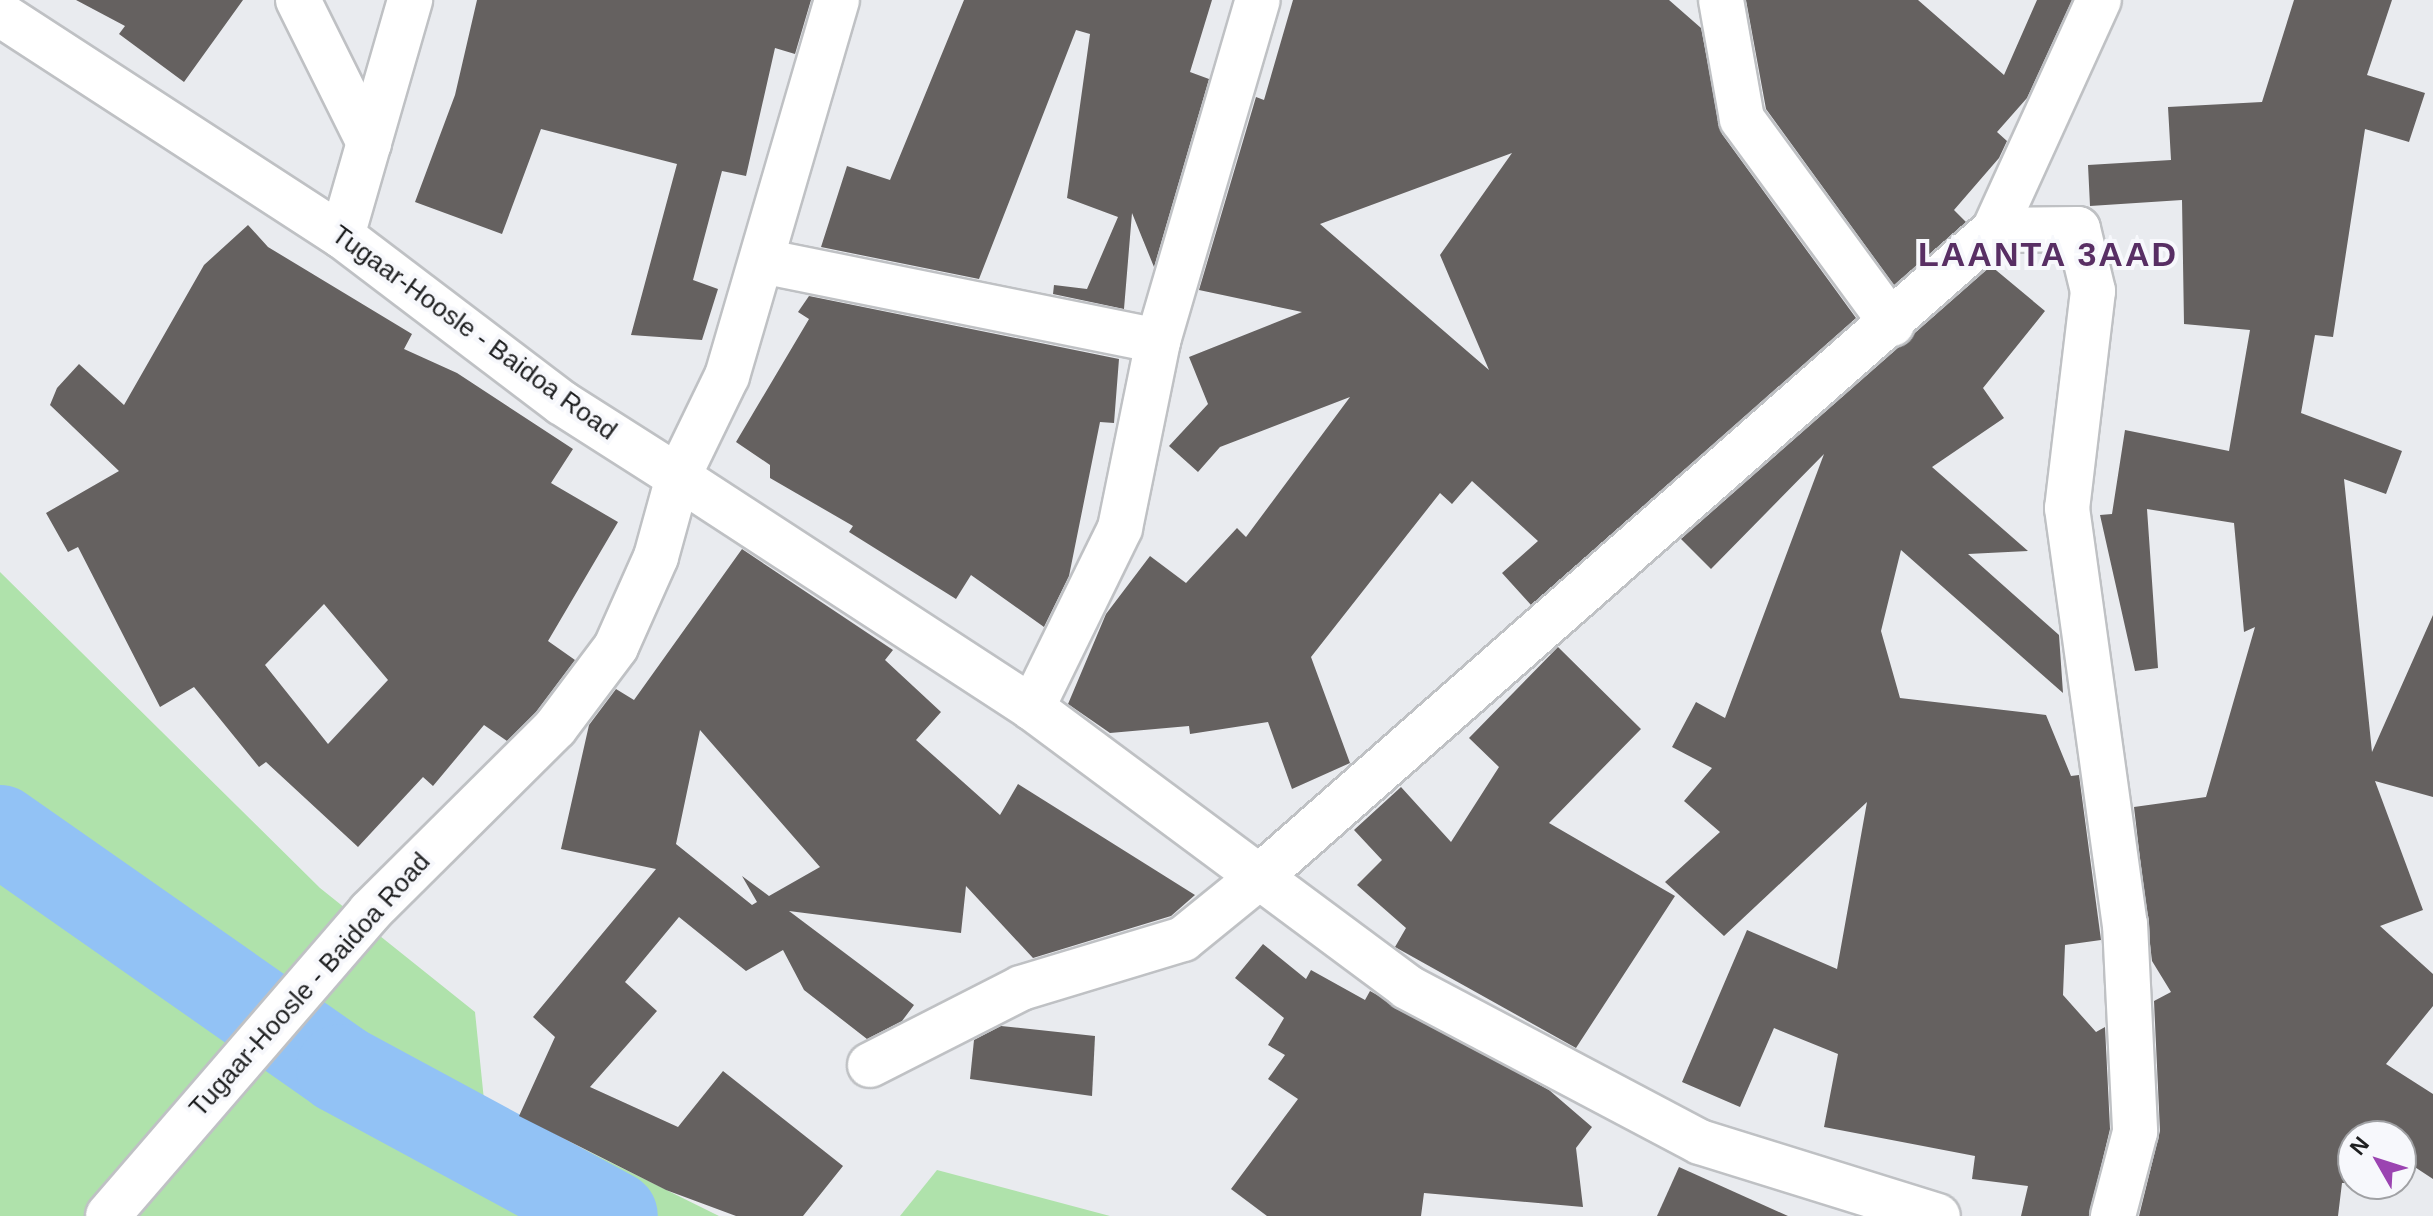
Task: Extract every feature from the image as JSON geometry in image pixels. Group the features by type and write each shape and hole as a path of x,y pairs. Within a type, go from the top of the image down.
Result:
{"street":[{"path":"298,0 369,143"},
{"path":"342,236 410,0"},
{"path":"837,0 727,376 678,477 1032,708 1407,987 1700,1142 1938,1216"},
{"path":"1032,708 1120,528 1158,341 1258,0"},
{"path":"1721,0 1742,119 1892,324"},
{"path":"870,1065 1021,988 1183,939 1258,878 1892,324 1994,230 2099,0"},
{"name":"Tugaar-Hoosle - Baidoa Road","path":"0,14 342,236 562,403 678,477 656,557 616,647 555,728 370,912 108,1216"},
{"path":"1994,230 2078,229 2093,291 2067,508 2125,924 2135,1132 2113,1216"},
{"path":"762,261 1158,341"}],"green space":[{"path":"0,572 320,888 475,1012 484,1100 719,1216 0,1216"},
{"path":"937,1170 1110,1216 900,1216"}],"building":[{"path":"76,0 243,0 184,82 119,34 125,26"},
{"path":"477,0 811,0 795,54 775,48 746,176 722,171 693,280 718,289 702,340 631,335 677,164 541,129 502,234 415,202 455,95"},
{"path":"964,0 1212,0 1190,72 1209,79 1154,267 1132,213 1124,309 1053,294 1054,285 1087,289 1118,217 1067,198 1090,34 1076,30 979,279 821,247 847,166 890,180"},
{"path":"1293,0 1669,0 1701,28 1722,134 1856,318 1531,605 1502,573 1538,541 1472,481 1452,504 1440,493 1311,657 1350,763 1292,789 1268,722 1190,734 1189,726 1110,733 1068,704 1106,614 1150,556 1186,583 1237,528 1246,537 1350,397 1220,447 1198,472 1169,446 1208,404 1189,357 1302,312 1199,290 1256,97 1264,100","holes":["1512,153 1440,255 1489,370 1320,224"]},
{"path":"1746,0 1918,0 2004,75 2037,0 2072,0 2027,98 1997,132 2007,141 1999,158 1954,210 1966,222 1894,285 1766,109"},
{"path":"2294,0 2392,0 2367,75 2425,93 2409,142 2365,129 2333,337 2315,335 2301,413 2402,451 2386,494 2344,479 2372,752 2433,615 2433,797 2375,781 2423,910 2380,926 2433,974 2433,1006 2386,1064 2433,1094 2433,1179 2417,1168 2417,1120 2337,1120 2338,1216 2139,1216 2160,1131 2154,1001 2171,992 2152,961 2134,807 2206,797 2255,627 2244,632 2234,523 2147,509 2158,668 2135,671 2100,515 2112,514 2125,430 2229,451 2250,330 2184,324 2182,200 2090,206 2088,165 2171,160 2168,107 2262,102"},
{"path":"248,225 268,247 412,334 404,349 457,373 573,449 551,483 618,522 548,641 575,660 536,712 507,741 484,725 433,786 423,777 358,847 266,762 259,767 194,687 160,707 78,547 68,552 46,513 119,471 50,405 57,388 79,364 124,405 204,265","holes":["324,604 388,680 328,744 265,665"]},
{"path":"1991,266 2045,311 1983,388 2004,418 1932,467 2028,551 1968,554 2059,635 2063,693 1901,550 1881,631 1900,698 2046,715 2071,776 2079,775 2101,940 2065,945 2063,995 2096,1032 2105,1027 2110,1129 2089,1216 2021,1216 2028,1186 1972,1179 1975,1156 1824,1127 1838,1054 1774,1028 1740,1107 1682,1082 1747,930 1837,969 1867,802 1724,936 1665,882 1720,832 1684,801 1712,768 1672,747 1696,702 1725,718 1824,454 1711,569 1681,539"},
{"path":"809,296 1119,359 1114,423 1100,422 1069,576 1044,627 971,575 956,599 849,532 853,526 770,478 770,465 736,442 809,319 798,312"},
{"path":"742,549 893,650 885,660 941,712 916,740 1000,815 1018,784 1195,895 1171,916 1033,958 966,886 961,933 789,911 914,1005 902,1021 867,1039 804,990 783,950 746,971 679,917 625,982 657,1011 590,1087 678,1127 723,1071 843,1166 803,1216 736,1216 666,1190 519,1116 555,1037 533,1017 656,869 561,849 589,725 616,689 634,700","holes":["700,730 820,867 769,896 742,876 757,902 752,905 676,844"]},
{"path":"1558,647 1641,729 1549,823 1675,896 1576,1048 1395,947 1406,928 1357,885 1382,860 1354,830 1401,787 1451,842 1499,767 1469,738"},
{"path":"1263,944 1306,979 1311,970 1365,1000 1370,991 1549,1090 1592,1127 1576,1148 1583,1207 1424,1193 1421,1216 1267,1216 1231,1189 1298,1099 1268,1079 1285,1055 1268,1045 1284,1018 1235,978"},
{"path":"1001,1026 1095,1036 1092,1096 970,1079 974,1040"},
{"path":"1679,1167 1788,1216 1657,1216"}],"waterway":[{"path":"0,830 341,1069 613,1216"}],"district":[{"name":"LAANTA 3AAD","path":"2048,255"}]}
